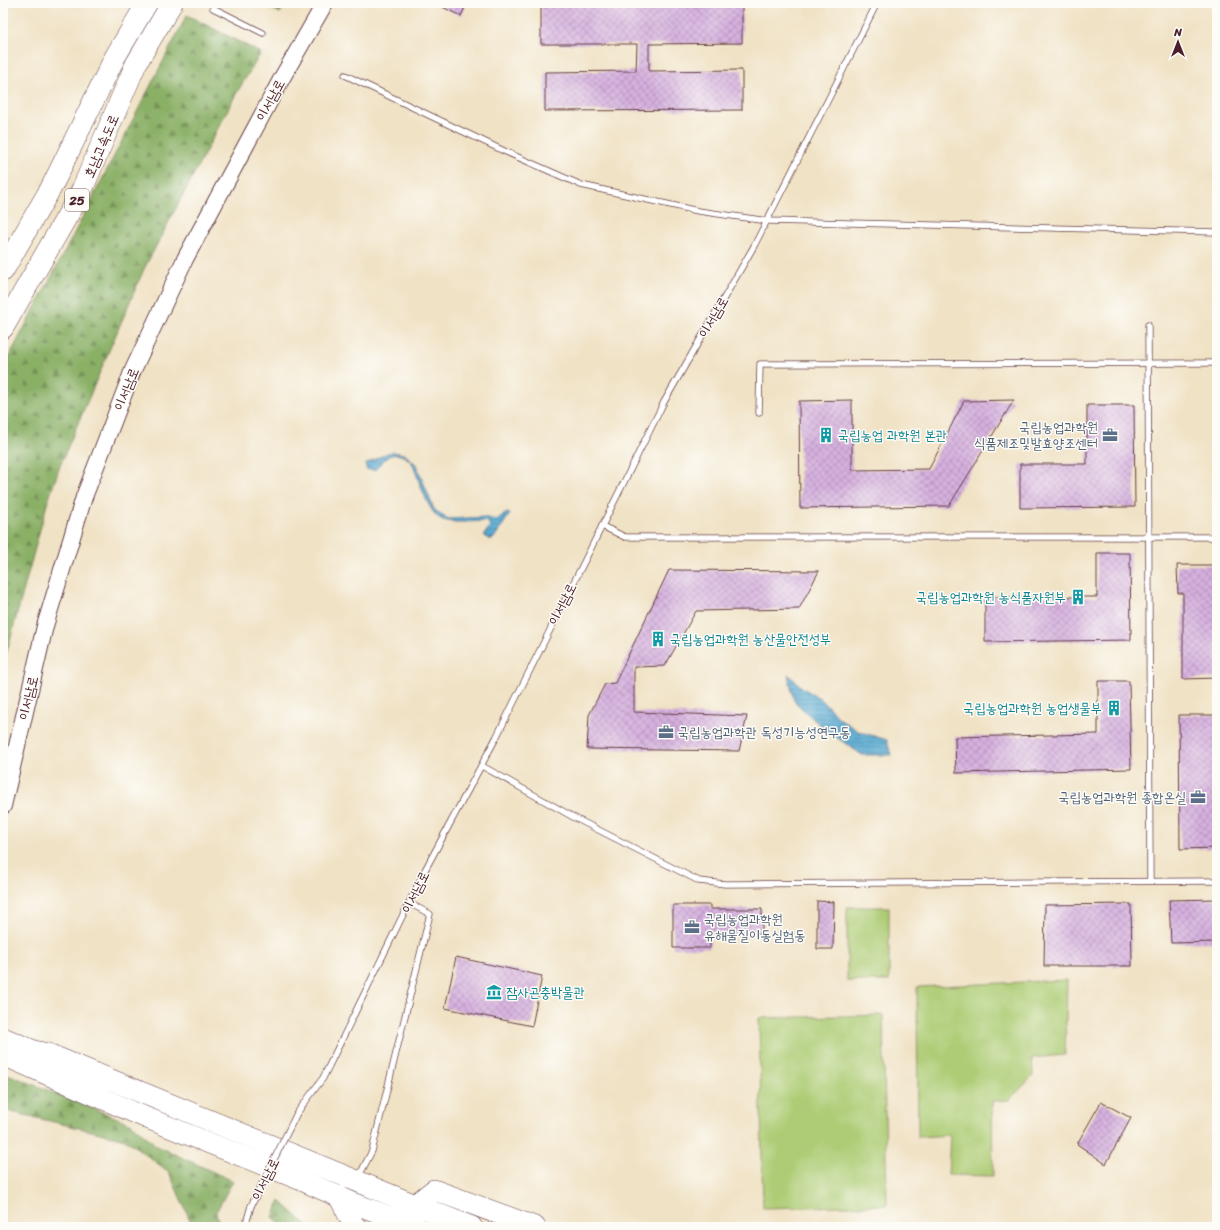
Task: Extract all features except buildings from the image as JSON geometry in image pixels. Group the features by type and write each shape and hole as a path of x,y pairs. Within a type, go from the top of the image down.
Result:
{"highway":[{"name":"호남고속도로","path":"3,271 52,186 115,57 147,3"},
{"name":"호남고속도로","path":"3,328 82,192 136,64 172,3"},
{"path":"3,1027 34,1042 48,1054"},
{"path":"4,1052 34,1051 48,1054 357,1181 504,1227"},
{"path":"4,1052 147,1118 299,1179 346,1200 417,1227"},
{"path":"420,1201 434,1190 535,1227"},
{"path":"346,1200 354,1226 356,1227"},
{"path":"346,1200 357,1215 388,1227"},
{"path":"420,1201 472,1227"}],"main road":[{"name":"이서남로","path":"3,806 49,612 84,497 133,370 185,259 282,76 325,3"}],"lane":[{"name":"이서남로","path":"244,1227 251,1206 297,1113 323,1078 425,870 482,766 664,402 768,221 877,3"},
{"path":"213,8 263,33"},
{"path":"345,74 504,151 581,185 698,211 768,221 1217,232"},
{"path":"1148,325 1150,881"},
{"path":"758,413 760,364 1217,362"},
{"path":"602,526 625,537 1217,537"},
{"path":"482,766 575,818 699,880 725,884 1217,881"},
{"path":"357,1181 372,1151 430,914 409,903"}],"green space":[{"path":"261,3 286,3 280,13"},
{"path":"187,15 261,53 236,94 144,269 61,463 47,504 3,666 3,368"},
{"path":"847,907 889,907 889,981 847,981"},
{"path":"1067,980 1065,1055 1032,1058 1033,1076 1009,1100 992,1101 993,1176 948,1175 950,1135 918,1137 917,987"},
{"path":"883,1015 887,1205 763,1208 759,1018"},
{"path":"3,1074 10,1075 132,1124 157,1146 233,1181 216,1212 220,1227 193,1227 169,1172 125,1139 3,1110"},
{"path":"280,1201 309,1227 284,1227 273,1217"}],"water":[{"path":"394,452 404,454 416,464 434,509 441,515 449,519 484,517 496,520 507,513 510,514 494,538 489,540 484,535 490,526 487,521 453,522 443,520 438,517 428,503 411,461 405,457 395,454 391,455 375,470 366,469 366,464 387,453"},
{"path":"788,674 803,688 821,699 839,718 858,731 887,740 891,755 862,755 823,728 794,701"}],"place":[{"name":"국립농업 과학원 본관","path":"826,435"},
{"name":"국립농업과학원 식품제조및발효양조센터","path":"1110,435"},
{"name":"국립농업과학원 농식품자원부","path":"1078,597"},
{"name":"국립농업과학원 농산물안전성부","path":"658,639"},
{"name":"국립농업과학원 농업생물부","path":"1114,708"},
{"name":"국립농업과학관 독성기능성연구동","path":"666,732"},
{"name":"국립농업과학원 종합온실","path":"1198,797"},
{"name":"국립농업과학원 유해물질이동실험동","path":"692,927"},
{"name":"잠사곤충박물관","path":"494,992"}]}
